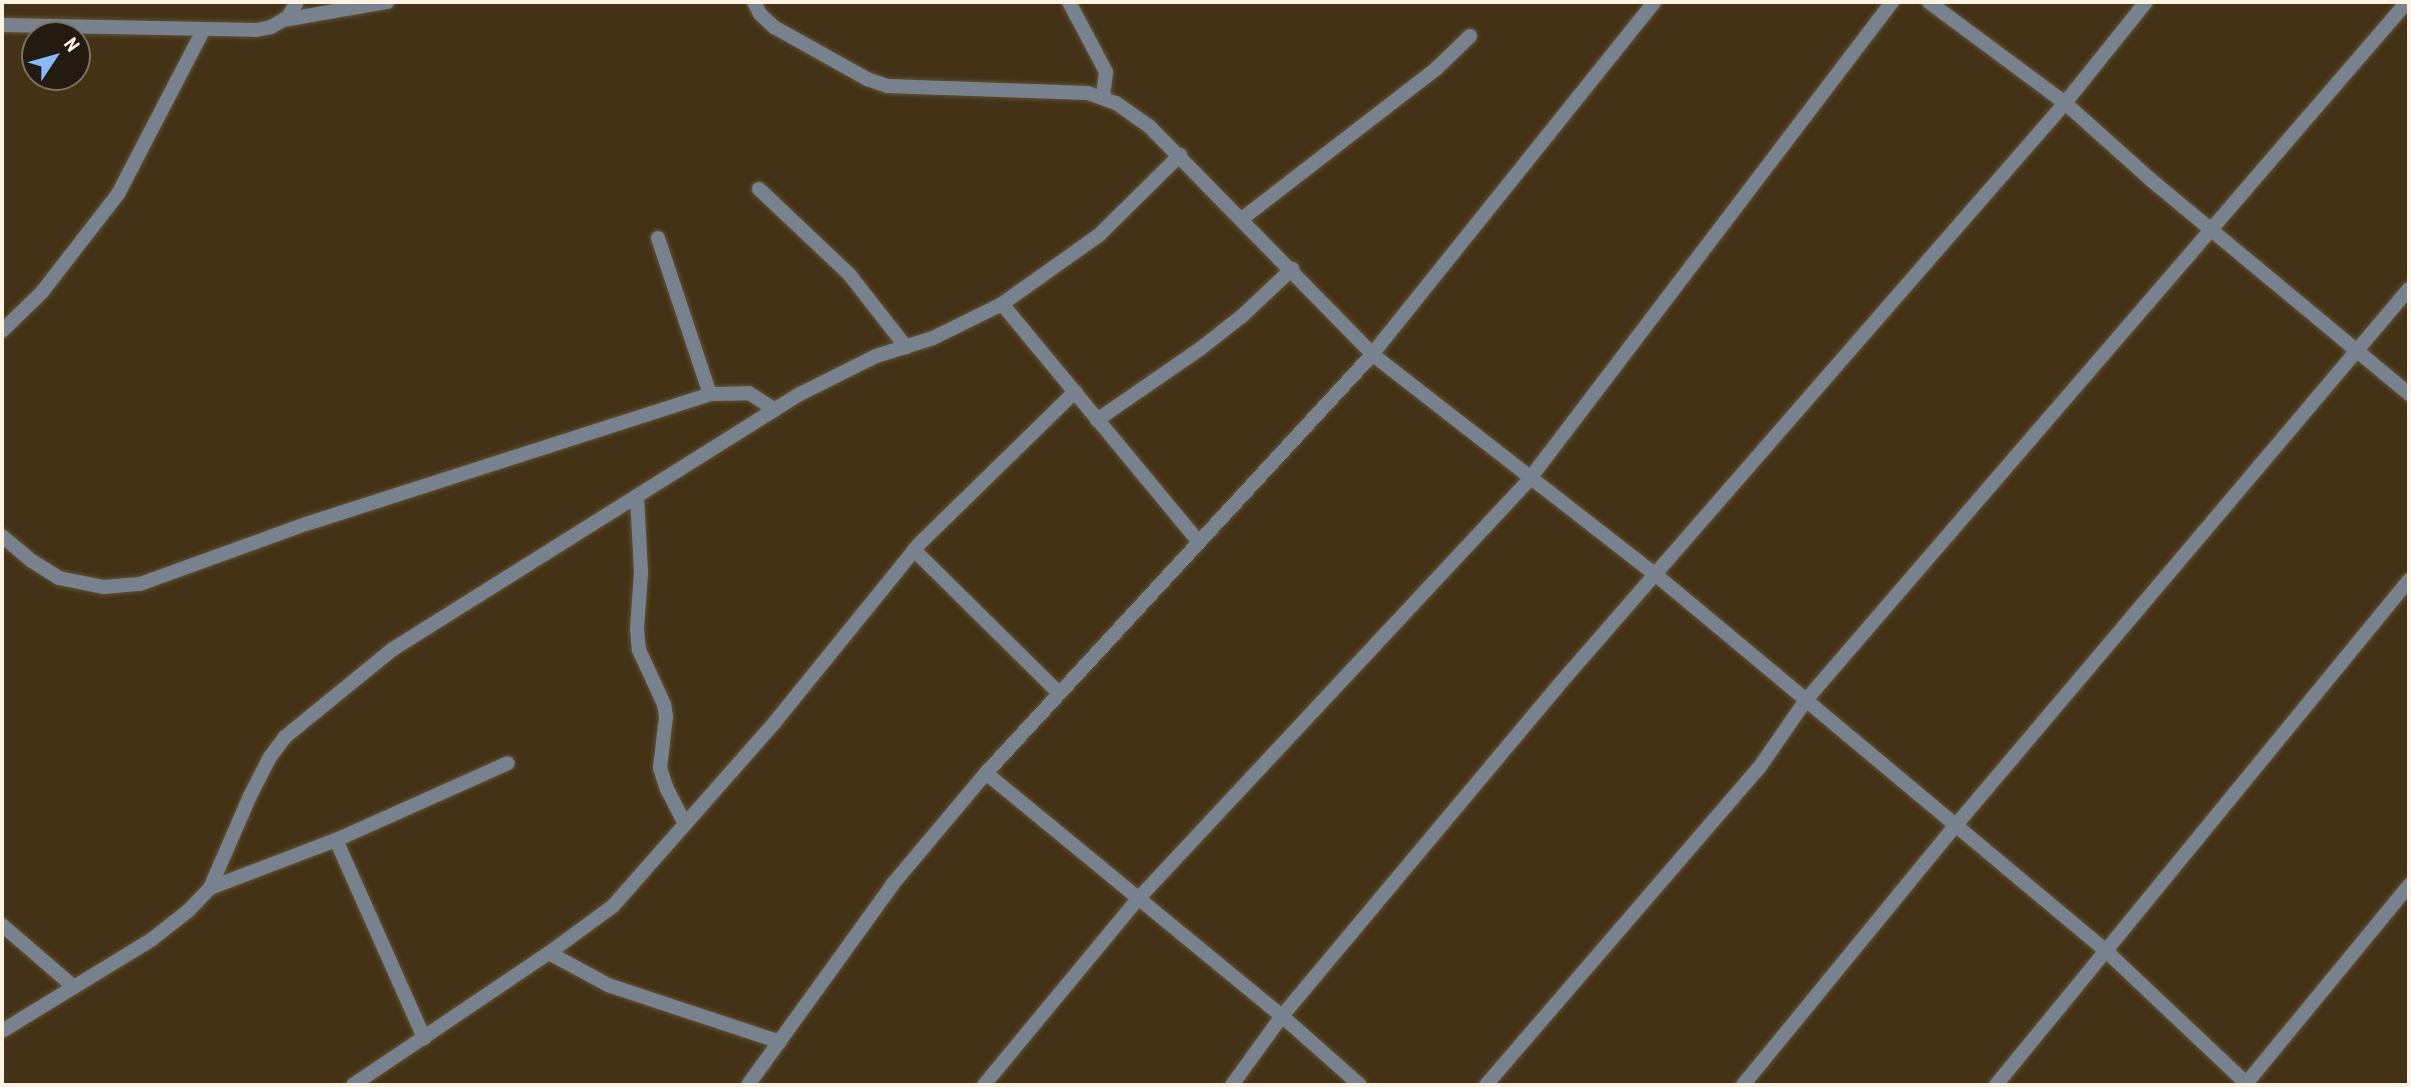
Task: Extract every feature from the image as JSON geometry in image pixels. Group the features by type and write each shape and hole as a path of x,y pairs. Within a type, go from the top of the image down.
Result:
{"street":[{"path":"283,20 296,2"},
{"path":"2,25 256,30 271,27 283,20 387,2"},
{"path":"754,2 760,14 774,27 867,79 887,86 1103,97 1149,126 1243,218 1372,354 1655,574 1806,699 2107,952 2246,1085 2409,885"},
{"path":"1069,2 1106,72 1103,97"},
{"path":"748,1085 892,885 985,773 1372,354 1654,2"},
{"path":"984,1085 1138,899 1530,476 1892,2"},
{"path":"1929,2 2065,103 2409,394"},
{"path":"1232,1085 1282,1016 1557,687 2065,103 2146,2"},
{"path":"1486,1085 1759,768 1806,699 2210,227 2407,2"},
{"path":"2,331 42,292 118,194 203,31"},
{"path":"1243,218 1437,68 1470,36"},
{"path":"2,1031 151,940 188,911 210,888 250,796 270,757 285,737 393,649 775,410 876,356 933,338 1002,304 1098,236 1180,155"},
{"path":"759,189 842,266 906,347"},
{"path":"658,237 710,394"},
{"path":"1097,420 1221,332 1292,269"},
{"path":"1743,1085 1956,825 2409,289"},
{"path":"1002,304 1199,542"},
{"path":"353,1085 549,953 613,906 775,722 914,550 1075,392"},
{"path":"2,536 32,561 59,578 104,587 140,584 306,524 710,394 749,393 775,410"},
{"path":"637,496 641,573 637,629 639,650 664,704 666,718 660,768 666,787 685,824"},
{"path":"914,550 1059,693"},
{"path":"1996,1085 2409,580"},
{"path":"210,888 335,840 508,763"},
{"path":"985,773 1282,1016 1360,1085"},
{"path":"335,840 424,1038"},
{"path":"2,925 74,987"},
{"path":"549,953 608,985 780,1042"}]}
